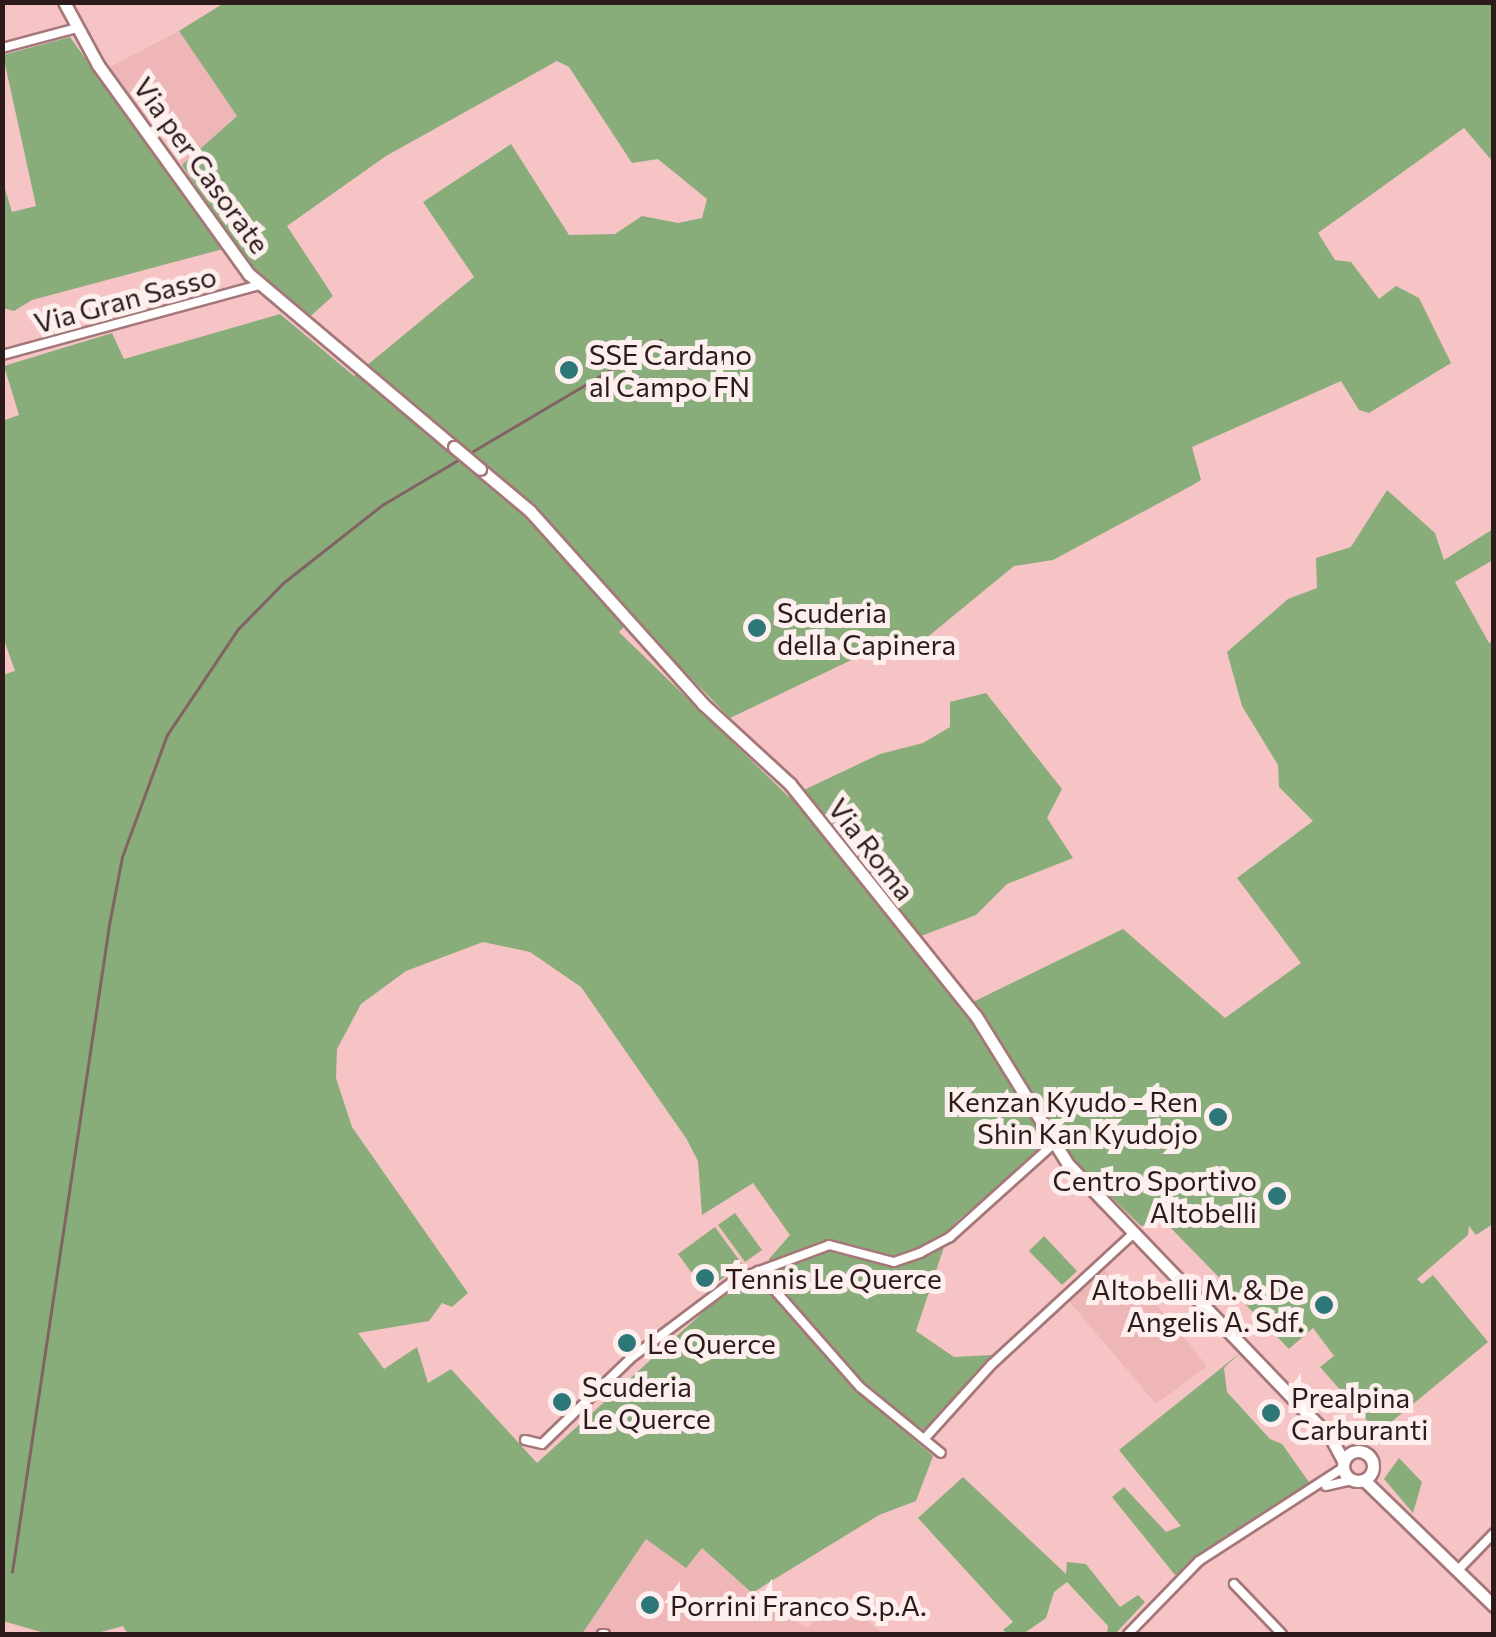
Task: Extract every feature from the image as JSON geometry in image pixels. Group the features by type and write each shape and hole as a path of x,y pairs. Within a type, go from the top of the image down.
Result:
{"street":[{"name":"Via per Casorate","path":"64,2 77,28 259,285 322,338"},
{"path":"2,48 77,28"},
{"name":"Via Gran Sasso","path":"2,355 259,285"},
{"name":"Via Roma","path":"322,338 530,512 703,704 790,784 976,1016 1052,1144 1330,1438 1344,1465 1359,1480 1387,1496 1494,1606"},
{"path":"525,1440 542,1444 631,1358 758,1270 829,1244 894,1262 920,1254 950,1237 1052,1144"},
{"path":"926,1437 992,1364 1134,1233"},
{"path":"758,1270 860,1387 941,1453"},
{"name":"Via Roma","path":"1330,1438 1359,1451 1387,1496"},
{"path":"1131,1634 1199,1561 1322,1487 1359,1451"},
{"path":"1322,1487 1359,1480 1373,1469"},
{"path":"1459,1569 1494,1533"},
{"path":"1234,1584 1282,1634"}],"shaded area":[{"path":"179,31 237,115 182,165 153,116 144,121 108,68"},
{"path":"1103,1268 1135,1306 1156,1304 1207,1366 1156,1404 1068,1300"},
{"path":"646,1539 702,1548 752,1593 807,1628 839,1598 884,1634 582,1634"}],"green space":[{"path":"224,3 1493,3 1493,162 1464,128 1318,233 1335,260 1351,262 1379,299 1396,286 1419,298 1451,363 1369,413 1359,410 1341,381 1192,447 1201,480 1191,486 1053,560 1014,566 919,644 889,642 730,718 632,618 619,632 789,797 880,754 923,743 950,727 950,702 986,693 1062,789 1047,818 1073,858 1007,884 976,915 921,936 973,1002 1123,929 1225,1018 1301,963 1237,878 1313,821 1279,787 1278,765 1242,706 1227,652 1288,599 1317,588 1316,558 1351,547 1387,490 1435,533 1444,560 1493,529 1493,560 1455,582 1489,643 1493,641 1493,1224 1476,1235 1469,1226 1468,1235 1417,1279 1422,1284 1433,1275 1488,1342 1378,1433 1320,1367 1334,1356 1313,1328 1289,1349 1164,1221 1141,1226 1053,1140 956,1222 944,1247 916,1331 954,1357 992,1355 926,1432 864,1385 768,1279 769,1259 790,1235 753,1183 702,1215 698,1161 686,1138 581,987 530,952 483,942 406,971 361,1004 337,1049 336,1078 352,1127 468,1293 452,1307 442,1303 429,1321 358,1333 384,1369 417,1347 428,1383 451,1369 537,1463 711,1305 755,1276 860,1394 933,1456 916,1501 879,1515 752,1593 702,1548 686,1568 646,1539 582,1634 128,1634 123,1626 94,1634 48,1634 3,1621 2,675 15,671 2,634 2,421 19,415 4,366 112,333 124,359 280,314 354,376 474,277 423,202 511,144 569,235 615,234 642,216 678,223 702,218 707,199 658,159 632,163 569,67 557,61 386,156 287,226 333,296 306,320 240,254 182,165 237,116 179,31"},
{"path":"70,37 223,249 32,300 14,311 3,308 3,182 12,212 36,206 3,55"},
{"path":"735,1213 762,1250 745,1262 718,1225"},
{"path":"715,1227 742,1264 705,1291 678,1254"},
{"path":"1044,1236 1077,1271 1062,1285 1029,1251"},
{"path":"1240,1353 1224,1368 1227,1392 1270,1439 1282,1444 1311,1485 1175,1575 1112,1497 1124,1487 1166,1532 1181,1526 1119,1450"},
{"path":"1399,1458 1422,1482 1413,1513 1384,1479"},
{"path":"963,1477 1066,1574 1067,1562 1086,1564 1120,1607 1138,1595 1145,1602 1115,1634 1107,1634 1108,1626 1067,1582 1054,1592 1046,1618 1023,1634 1008,1634 1003,1630 1013,1622 918,1518"}],"railway":[{"path":"12,1572 109,925 122,857 167,735 238,629 283,583 382,505 661,340"}],"place":[{"name":"SSE Cardano al Campo FN","path":"569,370"},
{"name":"Scuderia della Capinera","path":"757,628"},
{"name":"Kenzan Kyudo - Ren Shin Kan Kyudojo","path":"1218,1117"},
{"name":"Centro Sportivo Altobelli","path":"1277,1196"},
{"name":"Tennis Le Querce","path":"705,1278"},
{"name":"Altobelli M. & De Angelis A. Sdf.","path":"1324,1305"},
{"name":"Le Querce","path":"627,1343"},
{"name":"Scuderia Le Querce","path":"562,1402"},
{"name":"Prealpina Carburanti","path":"1271,1413"},
{"name":"Porrini Franco S.p.A.","path":"650,1605"}]}
